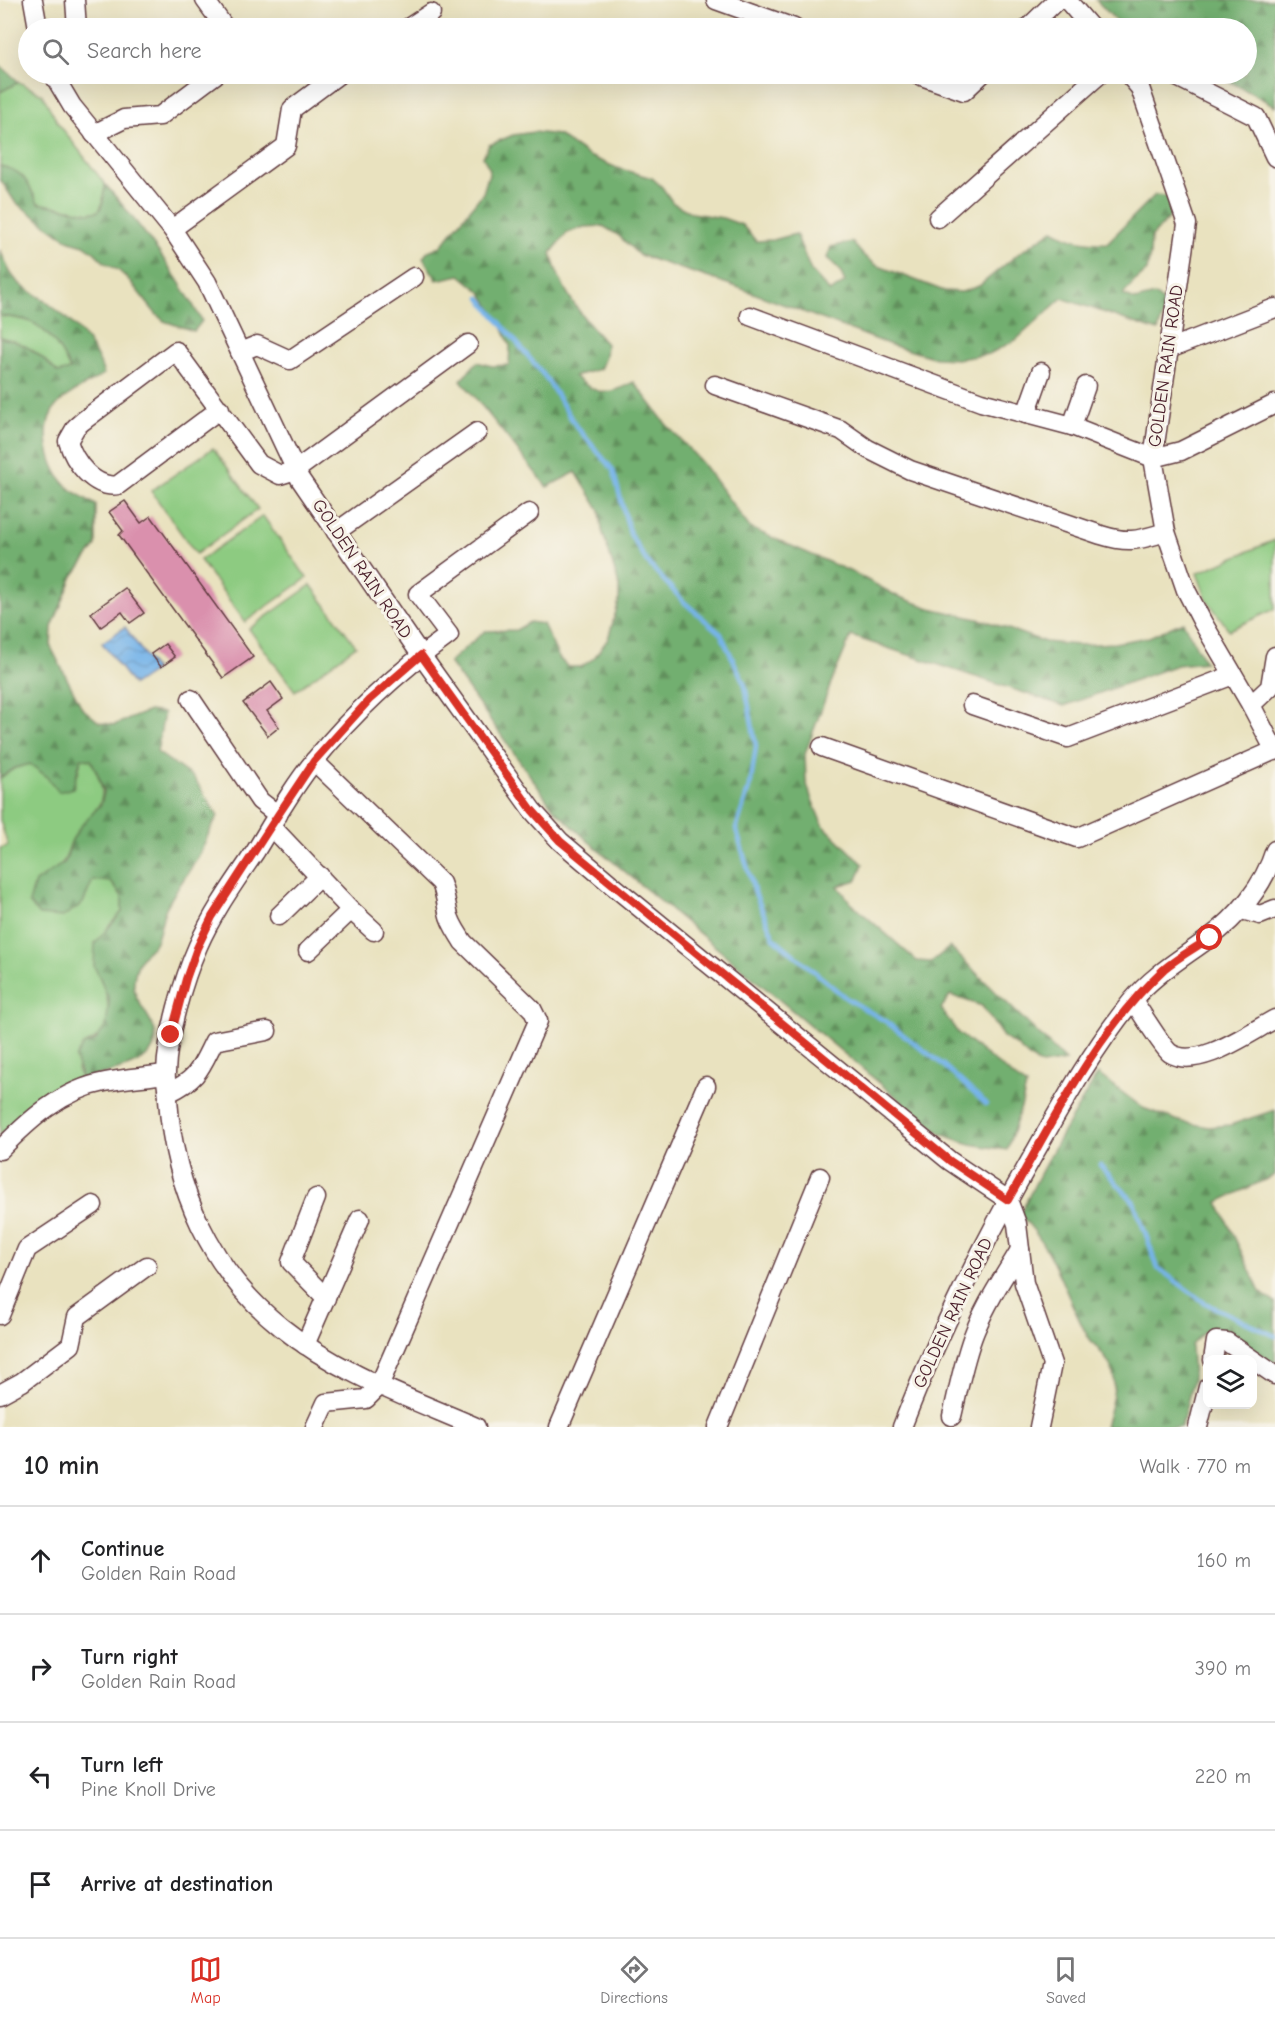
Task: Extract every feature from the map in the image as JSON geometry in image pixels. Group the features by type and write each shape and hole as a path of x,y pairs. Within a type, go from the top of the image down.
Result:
{"street":[{"path":"33,0 36,18"},
{"path":"75,0 76,18"},
{"path":"205,0 218,18"},
{"path":"716,0 766,18"},
{"path":"1038,18 1057,0"},
{"path":"1067,0 1082,18"},
{"path":"423,18 431,13"},
{"name":"GOLDEN RAIN ROAD","path":"60,84 72,106 172,229 207,282 296,470 421,655 532,810 560,841 950,1161 1008,1200"},
{"path":"94,134 124,119 160,116 203,84"},
{"path":"172,229 286,146 292,109 326,84"},
{"path":"944,84 963,91 970,84"},
{"path":"938,218 1089,84"},
{"name":"GOLDEN RAIN ROAD","path":"1138,84 1187,224 1153,458 1166,532 1186,590 1275,751"},
{"path":"1191,84 1256,117 1275,158"},
{"path":"240,352 257,345 290,360 414,277"},
{"path":"1168,349 1275,308"},
{"path":"750,316 981,402 1072,426 1153,458 1181,451 1275,405"},
{"path":"220,409 118,485 101,484 91,476 70,450 68,441 76,427 176,351 220,409 259,464 280,475 296,470 468,344"},
{"path":"1026,414 1041,372"},
{"path":"716,385 841,430 868,448 910,470 1101,535 1122,541 1140,540 1166,532"},
{"path":"1072,426 1086,386"},
{"path":"336,532 477,432"},
{"path":"476,1427 453,1423 342,1368 279,1326 234,1280 209,1244 189,1203 176,1161 165,1074 171,1035 186,979 197,948 212,917 314,761 369,700 421,655 449,635 418,594 530,513"},
{"path":"1251,705 1270,687 1275,656"},
{"path":"972,705 1068,738 1233,675"},
{"path":"191,699 260,801 320,876 374,931"},
{"path":"822,747 1077,838 1275,751"},
{"path":"314,761 441,883 446,895 448,913 463,942 532,1009 537,1021 379,1386 366,1398 326,1403 315,1427"},
{"name":"GOLDEN RAIN ROAD","path":"902,1427 948,1318 1008,1200 1089,1059 1133,1000 1166,967 1210,938 1242,910 1271,863 1275,850"},
{"path":"279,916 320,876"},
{"path":"1242,910 1260,915 1275,909"},
{"path":"308,951 351,910"},
{"path":"1133,1000 1169,1053 1184,1058 1204,1057 1275,1019"},
{"path":"168,1093 192,1080 202,1067 214,1041 267,1031"},
{"path":"0,1150 44,1110 70,1094 104,1082 165,1074"},
{"path":"560,1427 706,1086"},
{"path":"718,1427 820,1177"},
{"path":"316,1198 291,1262 326,1298"},
{"path":"1008,1200 1017,1224 1024,1283 1052,1364 1039,1427"},
{"path":"0,1315 27,1249 93,1205"},
{"path":"305,1345 360,1219"},
{"path":"952,1416 968,1351 976,1329 999,1283 1020,1250"},
{"path":"0,1394 22,1382 71,1345 78,1317 147,1266"},
{"path":"1214,1355 1216,1341 1227,1342 1246,1355"},
{"path":"1257,1363 1275,1375"},
{"path":"1198,1427 1203,1407"}],"green space":[{"path":"1096,0 1275,0 1275,106 1234,84 1257,84 1257,18 1113,18"},
{"path":"0,65 18,83 0,92"},
{"path":"18,83 42,94 58,123 105,184 103,203 99,211 89,213 38,203 28,184 20,175 0,166 0,92"},
{"path":"534,132 558,135 589,156 617,168 652,178 662,187 673,203 692,213 723,218 742,225 756,241 773,240 796,234 811,271 830,292 845,282 839,269 827,258 831,247 852,242 876,265 944,291 962,292 979,286 1018,254 1053,230 1079,241 1107,243 1155,195 1166,196 1173,205 1169,218 1151,237 1147,271 1123,295 1135,300 1155,295 1166,305 1158,331 1062,298 1016,340 989,354 959,359 936,358 891,345 737,287 639,255 618,235 603,226 584,227 567,233 551,253 572,301 606,344 605,357 600,369 574,376 590,387 603,392 617,390 634,382 666,424 702,463 750,528 856,574 897,596 930,608 986,621 1045,642 1078,645 1114,643 1149,637 1183,622 1205,662 1177,665 1064,706 851,636 831,683 805,754 806,781 822,824 863,864 857,880 838,886 851,903 917,961 931,962 950,947 1066,1061 1042,1065 1031,1059 1003,1037 982,1006 950,995 941,1009 958,1033 1026,1086 1007,1150 970,1144 941,1134 588,841 553,808 449,662 485,631 516,630 530,622 543,624 559,658 568,667 581,667 594,658 608,639 619,601 619,585 602,530 600,511 576,472 547,487 461,380 477,362 492,366 509,365 510,346 501,324 481,292 460,275 437,280 423,258 428,251 441,246 483,193 490,170 483,157 489,145 513,135"},
{"path":"0,166 21,175 38,203 89,213 99,211 103,202 105,184 157,250 192,303 202,321 194,331 164,321 118,270 105,263 84,245 70,241 59,234 15,202 0,179"},
{"path":"0,250 15,279 71,322 87,340 104,374 62,400 51,414 48,424 48,448 61,480 96,505 96,546 73,576 52,627 51,647 82,708 99,722 114,725 149,711 164,713 157,752 194,778 218,816 196,860 166,908 155,943 141,958 136,971 135,991 155,1032 152,1050 140,1061 131,1065 82,1079 75,1058 83,1045 95,1041 106,1026 109,1002 94,966 95,943 122,912 122,896 111,882 93,880 83,903 63,917 39,915 29,903 35,882 65,862 72,840 80,827 101,804 104,792 91,760 81,758 73,788 59,792 46,776 30,764 15,768 0,778 0,337 32,350 58,373 70,370 59,349 36,325 26,320 0,316"},
{"path":"0,316 28,321 42,329 59,348 70,370 58,373 32,350 0,337"},
{"path":"213,448 258,509 196,554 151,491"},
{"path":"263,516 307,578 245,622 200,560"},
{"path":"1275,540 1275,609 1229,630 1207,600 1197,573"},
{"path":"311,585 356,646 295,691 249,629"},
{"path":"81,758 91,760 102,787 102,796 100,804 70,844 65,859 54,870 83,902 92,880 111,882 122,896 122,912 108,927 94,966 107,1000 107,1021 103,1031 95,1039 83,1045 77,1070 82,1079 27,1113 0,1137 0,848 8,846 0,820 0,778 15,768 30,764 46,776 59,792 78,774"},
{"path":"1098,1074 1143,1108 1182,1122 1209,1127 1230,1125 1275,1110 1275,1175 1218,1202 1260,1292 1275,1303 1275,1364 1221,1331 1204,1332 1191,1345 1193,1380 1181,1427 1105,1427 1114,1386 1111,1368 1087,1335 1050,1256 1020,1215 1047,1161"}],"water":[{"path":"125,627 155,670 133,685 102,643"}],"building":[{"path":"125,501 141,523 151,516 253,657 223,678 119,535 123,531 109,512"},
{"path":"125,588 144,613 130,623 122,612 101,627 91,613"},
{"path":"165,644 175,657 161,667 151,654"},
{"path":"271,682 283,699 267,711 279,727 268,736 243,703"}],"waterway":[{"path":"480,298 546,378 576,426 613,470 630,534 647,562 684,602 721,634 745,685 756,746 751,781 736,829 755,893 774,938 846,998 885,1021 942,1064 986,1104"},
{"path":"1100,1165 1134,1202 1158,1268 1205,1303 1275,1336"}],"route":[{"path":"171,1035 186,979 197,948 212,917 278,815 314,761 369,700 421,655 532,810 560,841 950,1161 1008,1200 1089,1059 1133,1000 1166,967 1210,938"}]}
